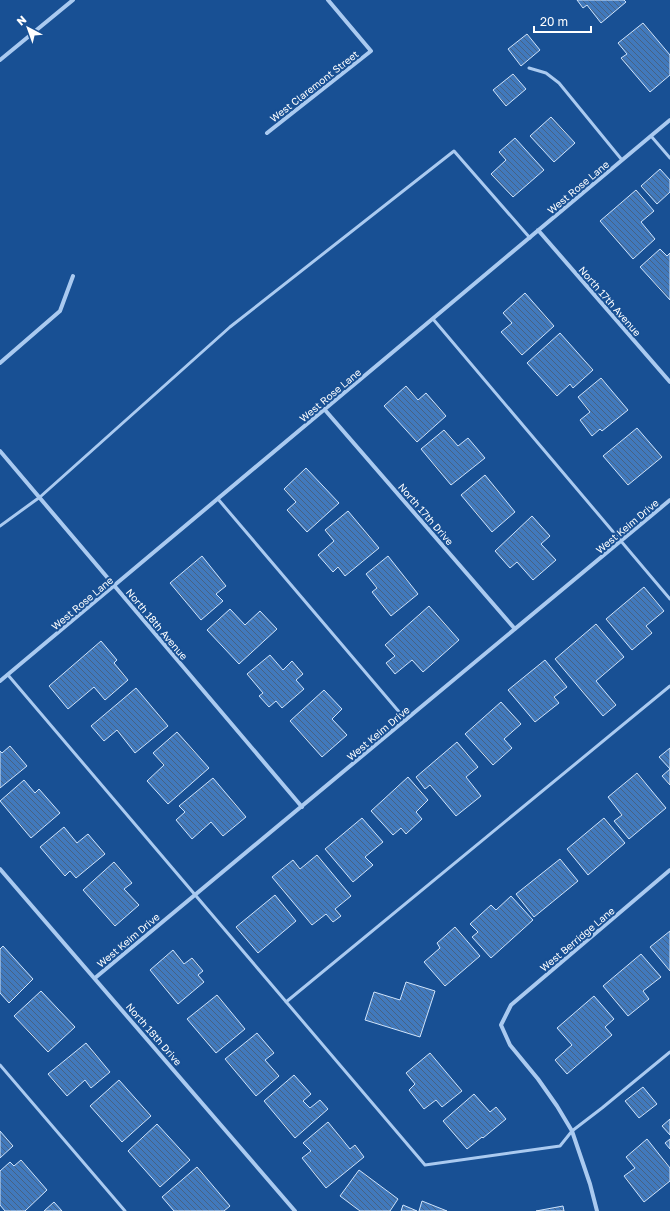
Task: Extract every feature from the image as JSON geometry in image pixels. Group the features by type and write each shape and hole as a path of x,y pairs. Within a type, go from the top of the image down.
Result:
{"street":[{"path":"0,60 73,0"},
{"name":"West Claremont Street","path":"267,133 371,51 328,0"},
{"name":"West Rose Lane","path":"0,681 670,120"},
{"name":"North 17th Avenue","path":"538,230 670,382"},
{"path":"0,363 60,311 73,276"},
{"name":"North 17th Drive","path":"325,410 515,629"},
{"name":"North 18th Avenue","path":"0,451 302,807"},
{"name":"West Keim Drive","path":"95,978 670,500"},
{"name":"North 18th Drive","path":"0,869 295,1211"},
{"name":"West Berridge Lane","path":"572,1131 538,1079 510,1045 501,1025 511,1005 670,870"},
{"path":"572,1131 590,1184 597,1211"}],"lane":[{"path":"529,68 546,73 559,83 622,160"},
{"path":"651,136 670,158"},
{"path":"0,526 40,497 230,327 454,151 530,238"},
{"path":"433,319 670,600"},
{"path":"218,499 406,720"},
{"path":"8,675 425,1165 560,1146 572,1131 670,1052"},
{"path":"286,1002 670,686"},
{"path":"0,1065 125,1211"}],"building":[{"path":"577,0 624,0 626,2 601,23 587,5 583,8"},
{"path":"643,23 670,55 670,75 650,92 621,58 627,54 618,43"},
{"path":"527,34 540,50 521,66 508,49"},
{"path":"513,74 526,89 506,106 493,90"},
{"path":"551,117 575,143 554,162 530,136"},
{"path":"515,138 544,170 513,197 491,174 506,160 499,152"},
{"path":"660,169 670,180 670,192 657,204 641,186"},
{"path":"636,190 654,211 641,222 655,239 633,259 600,221"},
{"path":"660,249 667,256 670,253 670,300 640,267"},
{"path":"525,293 554,326 522,355 501,332 512,323 503,313"},
{"path":"560,333 593,370 573,388 570,384 557,396 527,363"},
{"path":"601,378 628,410 602,431 600,429 592,436 580,420 590,412 578,397"},
{"path":"406,386 418,400 426,393 446,416 417,442 384,406"},
{"path":"637,428 662,457 628,485 603,456"},
{"path":"444,430 458,446 468,438 485,458 451,485 421,449"},
{"path":"306,468 339,503 307,532 287,510 296,502 284,489"},
{"path":"485,475 515,512 492,532 461,495"},
{"path":"348,511 379,548 345,576 338,567 333,572 318,555 334,541 325,530"},
{"path":"532,516 550,536 541,544 556,560 533,580 517,562 510,568 495,551"},
{"path":"202,556 226,586 216,594 223,601 201,620 170,583"},
{"path":"388,556 418,594 391,616 372,592 377,588 366,574"},
{"path":"644,587 664,611 646,626 652,633 632,650 606,619"},
{"path":"429,606 459,640 423,672 412,660 395,674 386,663 395,656 385,645"},
{"path":"230,609 245,625 260,611 277,629 239,664 207,630"},
{"path":"596,624 624,657 596,681 616,705 603,716 555,659"},
{"path":"101,641 117,660 114,663 128,680 105,700 94,687 68,709 49,686"},
{"path":"270,655 283,670 292,661 303,674 296,680 304,689 282,708 276,701 269,707 259,696 263,693 247,674"},
{"path":"545,660 567,687 554,697 559,703 535,722 508,690"},
{"path":"136,688 168,726 135,753 117,730 104,741 91,726"},
{"path":"324,690 342,709 332,719 347,735 322,757 290,721"},
{"path":"501,702 521,724 504,739 512,748 493,765 465,734"},
{"path":"177,732 209,768 168,804 147,781 164,765 153,753"},
{"path":"457,742 478,767 466,777 481,796 456,816 430,785 425,789 416,777"},
{"path":"10,746 27,766 0,788 0,751 2,753"},
{"path":"670,748 670,769 659,757"},
{"path":"670,769 670,785 662,776"},
{"path":"637,773 666,808 629,839 614,821 622,815 608,797"},
{"path":"408,777 428,800 416,812 422,819 406,834 401,828 393,835 371,811"},
{"path":"213,778 246,817 223,836 211,822 192,839 176,820 185,812 179,806"},
{"path":"24,780 35,793 39,789 60,813 31,838 0,801"},
{"path":"362,818 383,842 365,857 373,865 353,882 325,849"},
{"path":"604,818 625,843 588,875 567,849"},
{"path":"64,827 77,843 88,834 105,854 76,878 70,871 65,876 40,847"},
{"path":"317,855 351,896 335,909 341,916 333,922 326,914 312,925 272,877 293,860 300,869"},
{"path":"560,859 578,881 534,917 516,894"},
{"path":"114,862 132,883 124,889 139,905 115,926 83,890"},
{"path":"275,895 296,921 258,953 236,927"},
{"path":"511,896 533,920 491,958 472,937 478,932 470,924 491,905 496,910"},
{"path":"455,927 480,956 445,986 424,962 440,948 437,943"},
{"path":"670,931 670,971 650,947"},
{"path":"3,946 33,979 9,1003 0,993 0,949"},
{"path":"173,950 184,964 192,958 203,971 198,975 204,982 178,1004 150,970"},
{"path":"641,954 661,977 643,991 649,999 628,1016 603,986"},
{"path":"406,982 435,991 420,1037 365,1020 374,992 400,1000"},
{"path":"41,991 75,1027 48,1052 14,1016"},
{"path":"217,995 245,1029 216,1053 187,1019"},
{"path":"594,996 614,1019 605,1027 612,1035 567,1074 555,1060 572,1045 557,1028"},
{"path":"257,1033 274,1053 265,1060 279,1076 256,1096 225,1059"},
{"path":"86,1043 110,1072 91,1088 85,1080 67,1096 48,1074"},
{"path":"430,1053 462,1091 442,1107 436,1100 424,1109 409,1090 415,1084 406,1073"},
{"path":"294,1075 311,1094 303,1101 310,1108 320,1100 328,1109 295,1138 264,1101"},
{"path":"119,1080 151,1116 122,1142 90,1106"},
{"path":"643,1087 657,1104 639,1118 625,1101"},
{"path":"474,1094 490,1112 496,1107 506,1119 467,1149 443,1121"},
{"path":"670,1119 670,1135 662,1126"},
{"path":"328,1122 350,1149 355,1145 364,1157 326,1188 302,1158 311,1151 303,1143"},
{"path":"157,1124 190,1160 160,1187 128,1151"},
{"path":"0,1131 13,1146 0,1158"},
{"path":"647,1139 670,1168 670,1181 644,1202 624,1176 635,1168 626,1157"},
{"path":"670,1139 670,1149 665,1143"},
{"path":"21,1160 47,1190 25,1211 5,1211 0,1205 0,1171 10,1162 14,1166"},
{"path":"197,1167 230,1206 224,1211 174,1211 162,1197"},
{"path":"359,1170 398,1199 390,1211 360,1211 340,1196"},
{"path":"422,1201 447,1211 419,1211"},
{"path":"54,1202 62,1211 44,1211"},
{"path":"403,1205 417,1211 401,1211"},
{"path":"563,1206 564,1211 536,1211"}]}
